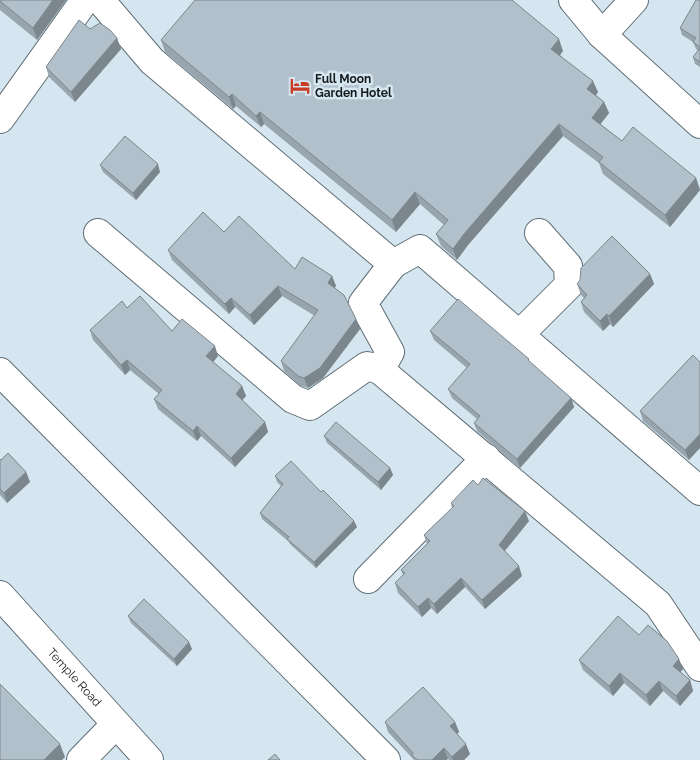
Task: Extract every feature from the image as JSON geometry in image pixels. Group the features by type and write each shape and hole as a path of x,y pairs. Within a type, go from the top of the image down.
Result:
{"street":[{"path":"0,119 85,0"},
{"path":"100,0 152,61 393,264"},
{"path":"573,0 602,35 700,124"},
{"path":"602,35 634,0"},
{"path":"98,232 293,400 310,406 367,366 380,370 658,604 700,667"},
{"path":"520,334 569,284 568,266 539,233"},
{"path":"380,370 390,352 362,304 393,264 420,249 700,491"},
{"path":"0,372 386,760"},
{"path":"368,579 486,458"},
{"name":"Temple Road","path":"0,595 149,760"},
{"path":"81,760 116,724"}],"building":[{"path":"0,0 53,0 33,28"},
{"path":"195,0 512,0 559,39 551,49 593,81 587,89 604,102 592,118 622,141 633,127 696,178 665,215 599,162 603,157 559,124 453,249 436,234 448,220 415,192 392,220 260,112 256,116 232,94 229,97 161,40"},
{"path":"696,0 700,0 700,47 693,42 696,38 680,28"},
{"path":"79,20 90,29 100,23 117,38 71,92 46,67"},
{"path":"700,48 700,62 693,57"},
{"path":"125,136 158,164 133,193 100,165"},
{"path":"203,212 224,232 239,216 295,269 302,257 332,276 328,283 344,295 356,319 320,368 304,378 298,376 281,361 318,310 278,286 250,315 231,298 225,304 168,250"},
{"path":"612,236 650,274 609,316 607,314 600,321 581,302 587,295 577,284 580,280 581,268"},
{"path":"140,296 172,331 182,319 215,346 206,356 242,386 236,394 265,422 231,458 197,426 193,431 154,399 162,390 127,360 121,365 90,330 122,301 127,308"},
{"path":"458,299 529,359 571,398 517,459 474,423 480,416 448,389 470,364 430,331"},
{"path":"693,355 700,362 700,434 685,450 640,411"},
{"path":"336,422 390,468 378,482 324,436"},
{"path":"8,453 26,472 4,493 0,489 0,459"},
{"path":"291,461 321,492 323,490 354,521 314,562 287,539 289,537 260,513 283,484 275,476"},
{"path":"483,478 525,511 499,545 519,566 482,600 461,578 434,604 428,598 418,607 395,583 405,573 401,570 430,541 424,535 454,506 451,503 473,480 478,485"},
{"path":"144,599 189,642 174,659 128,616"},
{"path":"618,616 639,635 648,625 667,641 679,659 673,666 690,680 676,696 659,681 646,695 620,673 609,686 579,660"},
{"path":"0,684 60,744 44,760 0,760"},
{"path":"423,687 455,722 450,726 466,744 452,757 444,748 432,760 417,760 385,722"},
{"path":"275,754 280,760 268,760"}],"place":[{"name":"Full Moon Garden Hotel","path":"300,86"}]}
